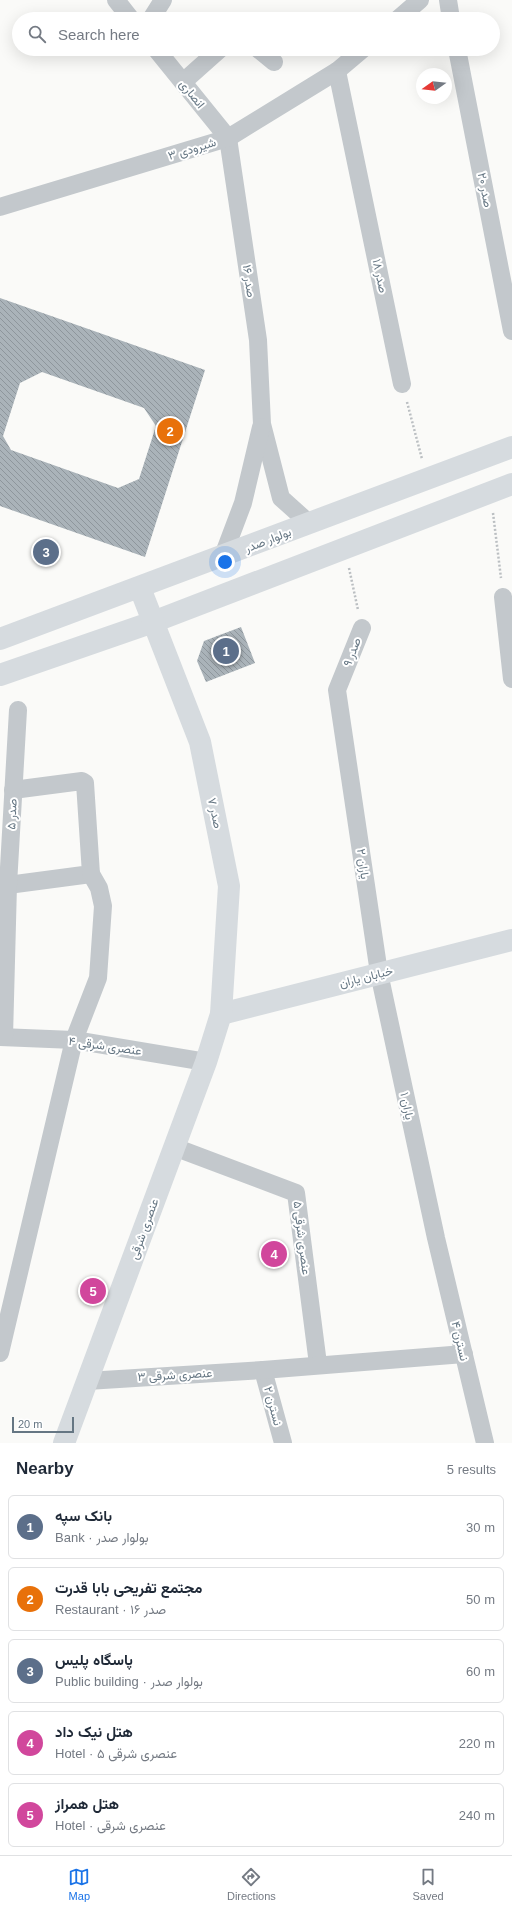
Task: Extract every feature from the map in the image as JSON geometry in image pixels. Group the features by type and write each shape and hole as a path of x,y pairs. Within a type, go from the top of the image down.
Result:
{"street":[{"path":"116,0 125,12"},
{"path":"155,12 163,0"},
{"path":"406,12 420,0"},
{"path":"448,0 450,12"},
{"name":"انصاری","path":"162,56 228,138"},
{"path":"182,82 212,56"},
{"path":"267,56 274,62"},
{"name":"شیرودی ۳","path":"0,207 228,138 337,71 355,56"},
{"name":"صدر ۲۰","path":"458,56 512,331"},
{"name":"صدر ۱۸","path":"337,71 402,384"},
{"name":"صدر ۱۶","path":"228,138 258,340 262,424 281,498 310,524"},
{"name":"صدر ۱۶","path":"223,556 243,504 262,424"},
{"name":"بولوار صدر","path":"0,639 140,588 512,447"},
{"path":"0,675 153,622 512,484"},
{"name":"صدر ۷","path":"140,588 200,742 230,886 221,1014"},
{"path":"503,597 512,679"},
{"name":"صدر ۹","path":"347,755 337,690 362,628"},
{"name":"صدر ۵","path":"2,1037 8,885 18,710"},
{"name":"یاران ۲","path":"347,755 379,973"},
{"path":"0,1353 74,1040 98,978 103,906 99,888 91,874 85,784 82,782 13,790"},
{"path":"8,885 91,874"},
{"name":"خیابان یاران","path":"221,1014 512,940"},
{"name":"یاران ۱","path":"379,973 436,1238"},
{"name":"عنصری شرقی","path":"64,1443 206,1062 221,1014"},
{"name":"عنصری شرقی ۴","path":"2,1037 74,1040 206,1062"},
{"name":"عنصری شرقی ۵","path":"174,1147 296,1193 318,1364"},
{"name":"نسترن ۴","path":"436,1238 485,1443"},
{"name":"عنصری شرقی ۳","path":"87,1381 263,1370 318,1364 464,1354"},
{"name":"نسترن ۲","path":"263,1370 283,1443"}],"path":[{"path":"402,384 427,480"},
{"path":"490,493 503,597"},
{"name":"صدر ۹","path":"345,548 362,628"}],"building":[{"path":"0,298 205,370 145,557 0,506","holes":["42,372 144,408 156,426 139,479 118,488 11,450 3,436 20,383"]},
{"path":"241,627 255,663 206,682 197,661 204,641"}],"place":[{"name":"مجتمع تفریحی بابا قدرت","path":"170,431"},
{"name":"پاسگاه پلیس","path":"46,552"},
{"name":"بانک سپه","path":"226,651"},
{"name":"هتل نیک داد","path":"274,1254"},
{"name":"هتل همراز","path":"93,1291"}]}
